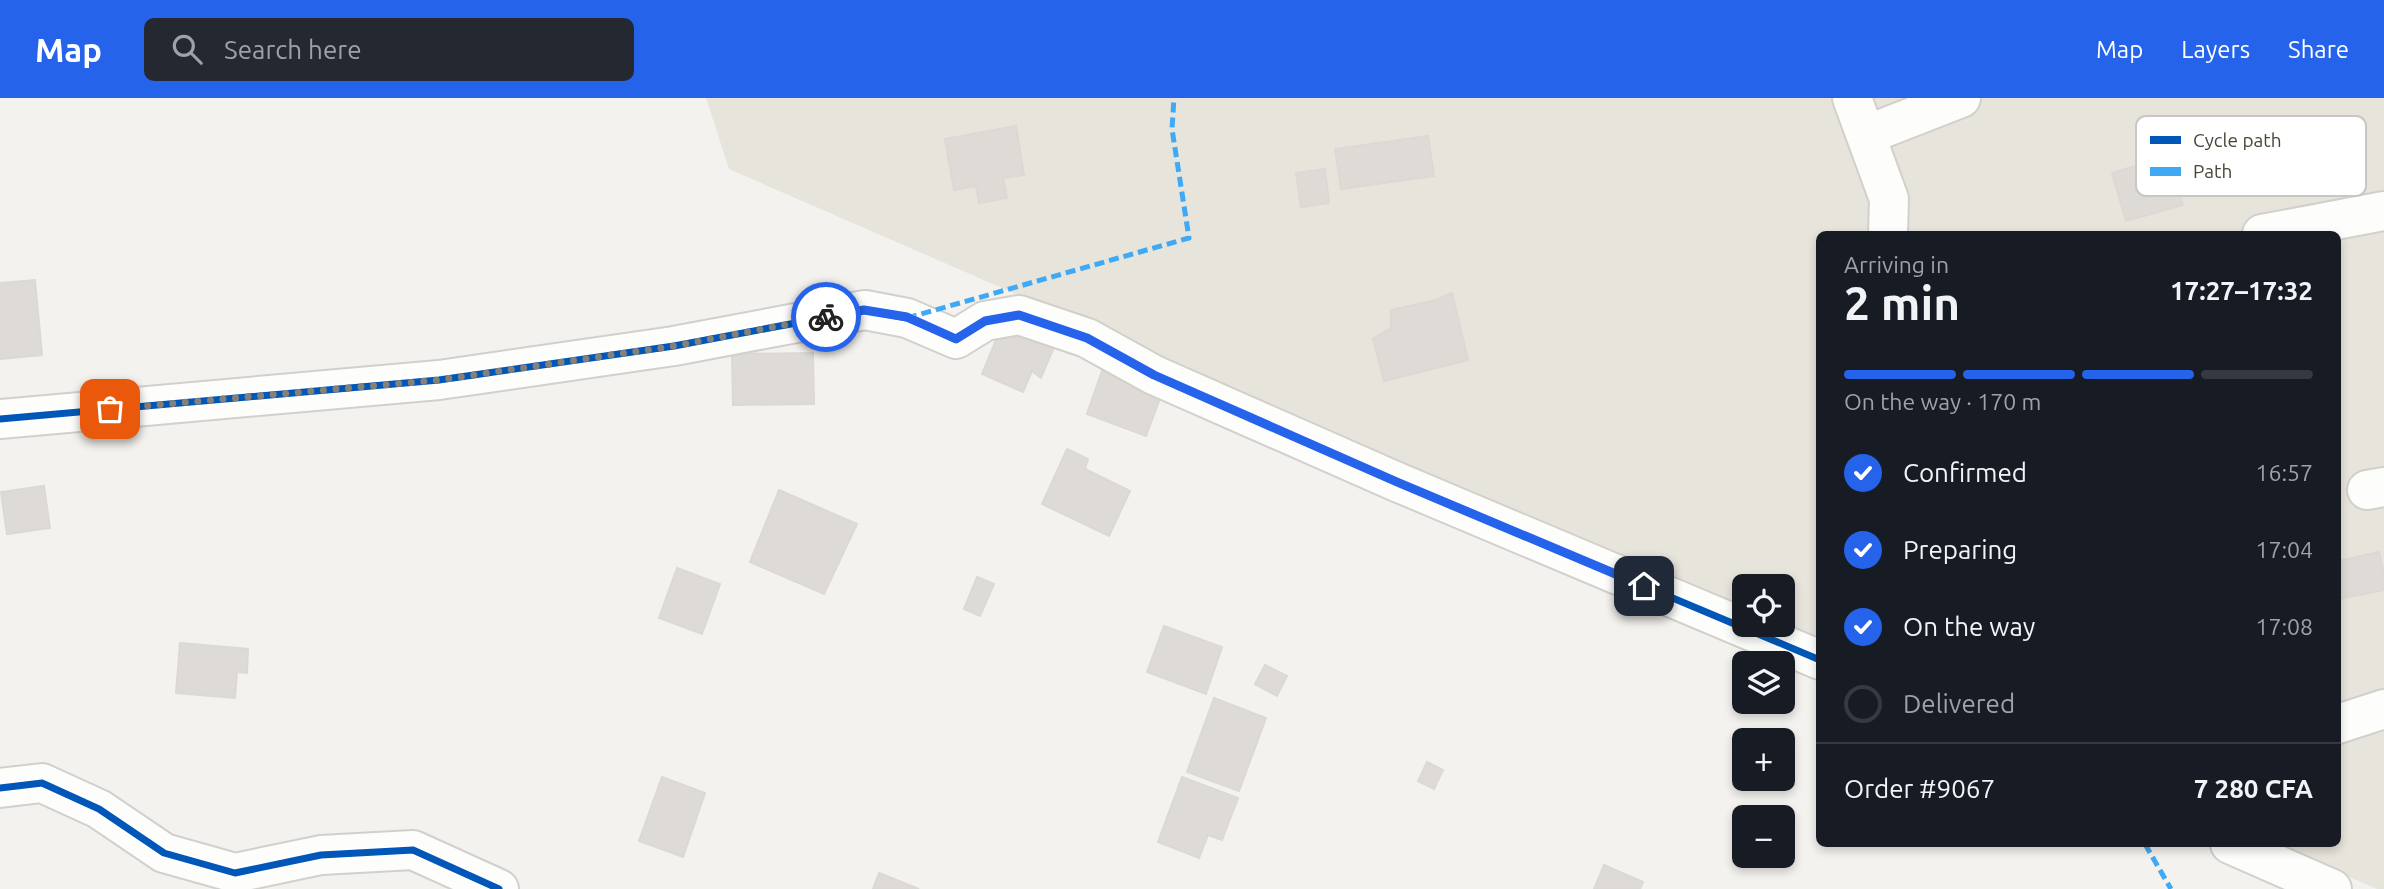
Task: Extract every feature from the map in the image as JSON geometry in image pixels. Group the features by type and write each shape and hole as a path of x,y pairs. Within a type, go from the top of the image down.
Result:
{"street":[{"path":"1852,98 1889,200 1888,231"},
{"path":"1866,135 1961,98"},
{"path":"2278,231 2384,211"},
{"path":"0,419 439,380 674,346 864,310 907,317 956,339 985,321 1019,315 1087,338 1154,375 1384,477 1816,658"},
{"path":"2341,723 2384,709"},
{"path":"0,788 42,783 99,809 163,853 235,873 321,855 414,850 499,889"},
{"path":"2238,847 2332,889"}],"shaded area":[{"path":"706,98 2384,98 2384,889 2377,889 2280,847 2341,847 2341,231 1816,231 1816,643 1795,631 1795,574 1732,574 1732,606 729,169"}],"building":[{"path":"1016,126 1024,175 1003,178 1007,198 979,203 976,186 954,190 945,139"},
{"path":"1428,136 1434,176 1341,189 1335,149"},
{"path":"2136,166 2136,196 2180,196 2183,205 2126,221 2112,173"},
{"path":"1325,169 1329,203 1301,207 1296,173"},
{"path":"35,280 42,355 0,359 0,283"},
{"path":"1452,293 1468,360 1384,381 1373,339 1391,328 1391,310 1436,300"},
{"path":"1002,325 1054,347 1041,378 1032,371 1023,392 982,374"},
{"path":"813,353 814,404 733,405 732,354"},
{"path":"1102,371 1162,393 1146,436 1087,414"},
{"path":"1067,449 1088,459 1085,469 1130,491 1109,536 1042,504"},
{"path":"44,486 50,528 7,534 1,492"},
{"path":"779,490 857,524 824,594 750,562"},
{"path":"2379,552 2384,590 2341,598 2341,560"},
{"path":"677,568 720,584 702,634 659,618"},
{"path":"977,577 994,584 980,616 964,609"},
{"path":"1164,626 1222,647 1206,694 1147,672"},
{"path":"180,643 248,649 247,673 237,672 235,698 176,693"},
{"path":"1265,665 1287,676 1277,696 1255,684"},
{"path":"1214,698 1266,718 1239,791 1187,772"},
{"path":"1427,762 1443,770 1434,789 1418,781"},
{"path":"662,777 705,793 683,857 639,841"},
{"path":"1182,777 1238,798 1222,840 1208,835 1199,858 1158,842"},
{"path":"1604,865 1643,882 1640,889 1594,889"},
{"path":"879,873 919,889 873,889"}],"marked path":[{"path":"907,318 1189,238 1172,129 1174,98"},
{"path":"2147,847 2171,889"}],"cycle path":[{"path":"0,419 439,380 674,346 865,310 907,318 956,339 985,321 1019,315 1087,338 1154,375 1397,482 1816,658"},
{"path":"0,788 42,783 99,809 164,853 235,873 321,855 413,850 499,889"}],"way so far":[{"path":"110,409 439,380 674,346 826,317"}],"route":[{"path":"826,317 864,310 907,317 956,339 985,321 1019,315 1087,338 1154,375 1397,482 1644,586"}]}
